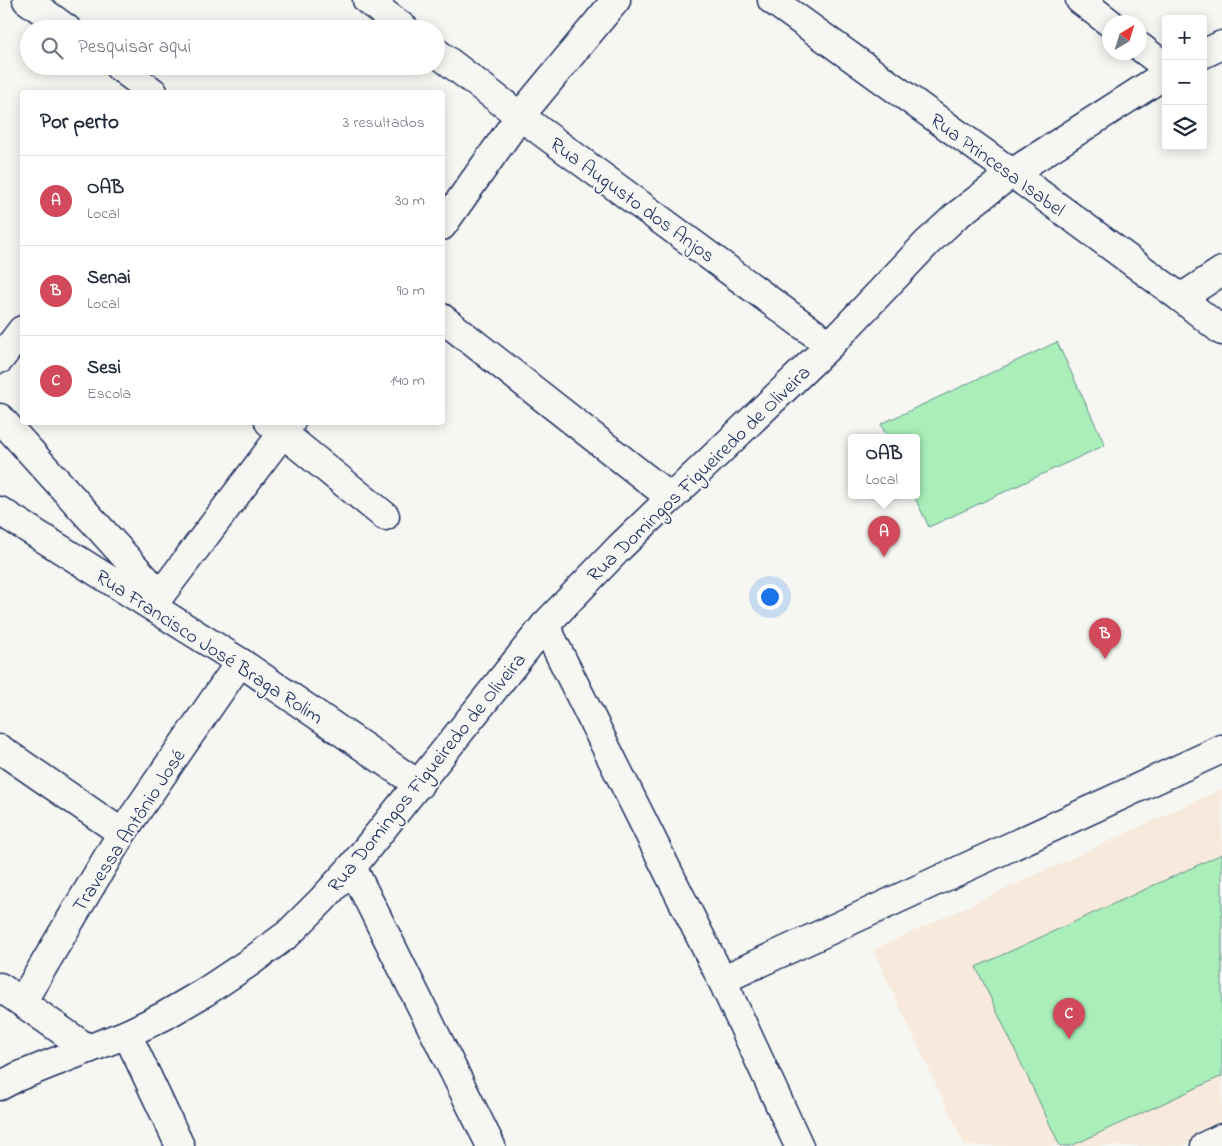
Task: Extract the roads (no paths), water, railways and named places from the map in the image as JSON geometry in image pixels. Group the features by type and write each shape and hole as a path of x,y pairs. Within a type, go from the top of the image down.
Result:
{"street":[{"path":"27,0 54,20"},
{"path":"367,0 393,20"},
{"path":"445,222 520,116 616,0"},
{"name":"Rua Princesa Isabel","path":"772,0 1012,173 1181,298 1222,331"},
{"path":"1080,0 1102,17"},
{"path":"1207,52 1222,45"},
{"path":"1147,52 1162,64"},
{"name":"Rua Augusto dos Anjos","path":"445,59 830,344"},
{"path":"130,75 150,90"},
{"name":"Rua Domingos Figueiredo de Oliveira","path":"0,1086 17,1077 126,1034 164,1016 205,992 288,934 352,867 545,625 620,547 830,344 934,236 968,206 1012,173 1162,77"},
{"path":"1181,298 1222,271"},
{"path":"445,320 671,498"},
{"path":"0,418 156,601 281,426 385,516"},
{"name":"Rua Francisco José Braga Rolim","path":"0,510 156,601 240,662 418,785"},
{"path":"545,625 722,980 799,1146"},
{"name":"Travessa Antônio José","path":"11,994 240,662"},
{"path":"0,749 122,833"},
{"path":"722,980 1222,749"},
{"path":"352,867 492,1146"},
{"path":"11,994 88,1049"},
{"path":"126,1034 180,1146"},
{"path":"1205,1146 1222,1138"}],"place":[{"name":"OAB","path":"884,557"},
{"name":"Senai","path":"1105,659"},
{"name":"Sesi","path":"1069,1039"}]}
